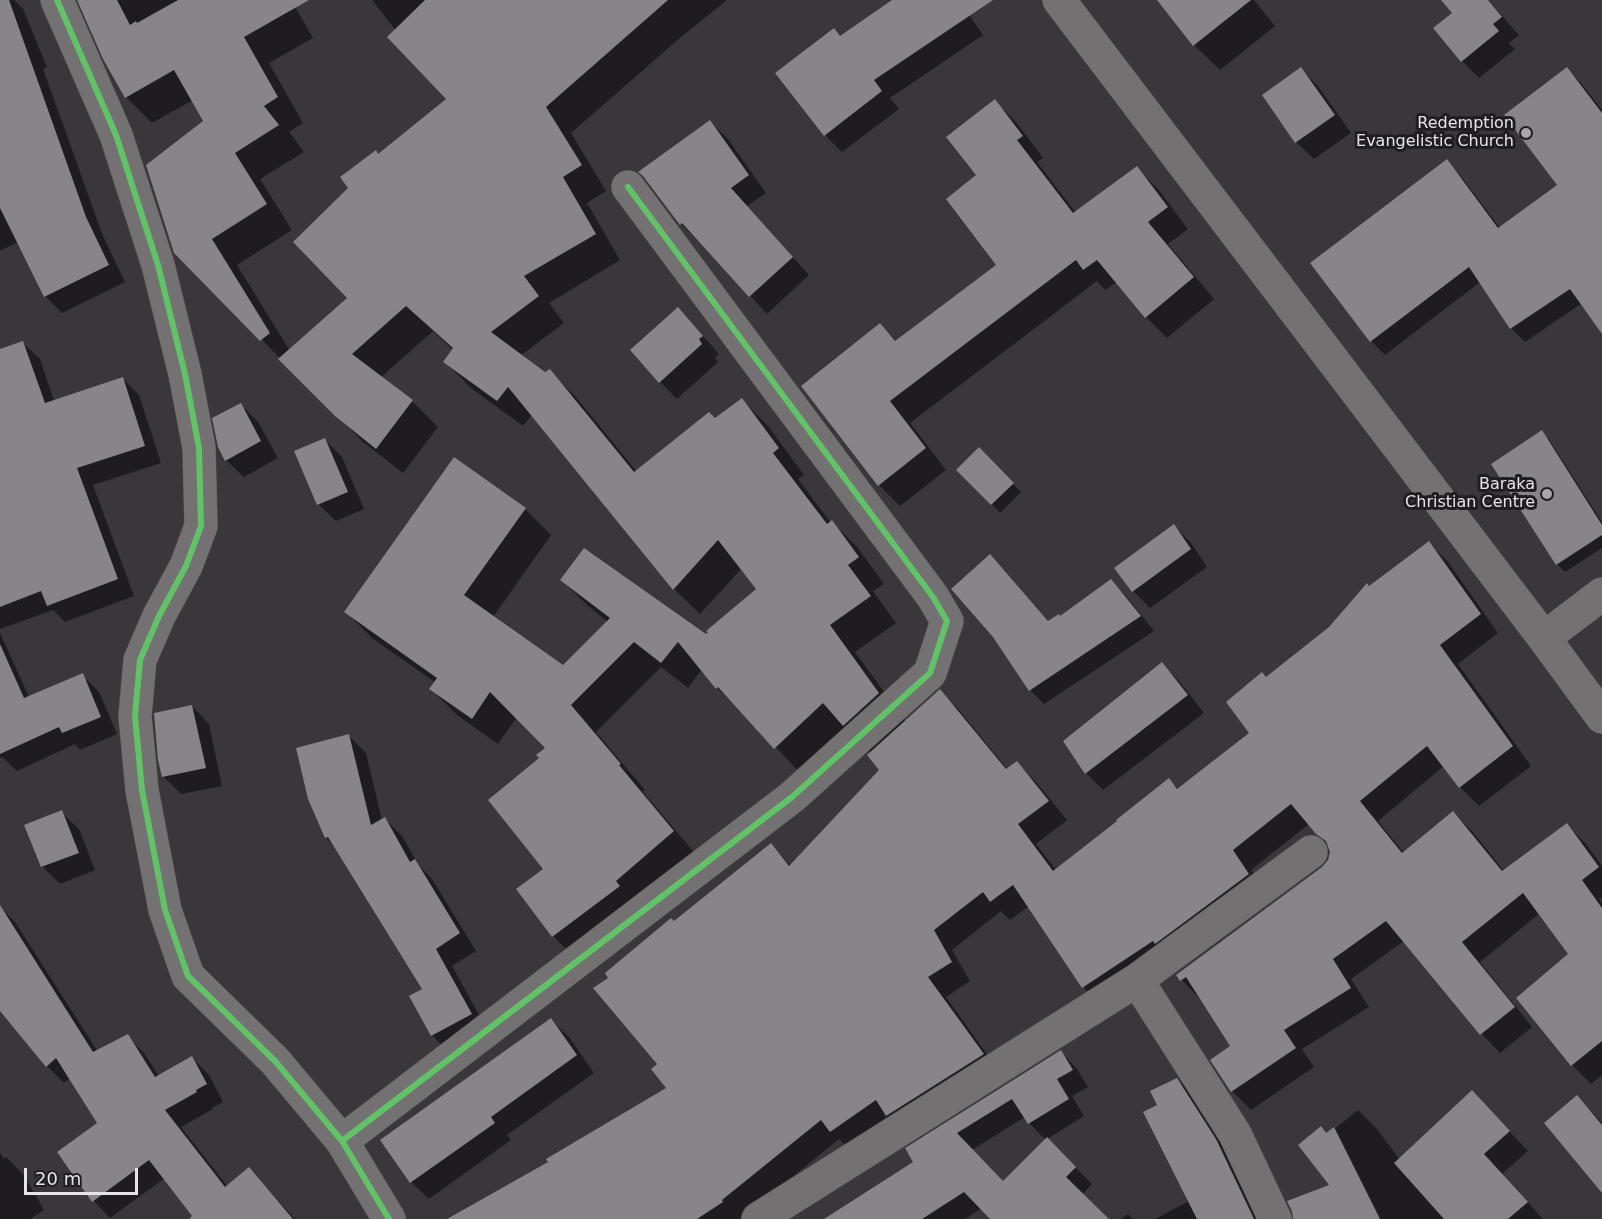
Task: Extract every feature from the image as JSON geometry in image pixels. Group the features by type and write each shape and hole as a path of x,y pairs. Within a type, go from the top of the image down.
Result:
{"street":[{"path":"57,0 116,135 158,265 185,374 199,447 201,526 186,566 159,616 140,660 135,716 142,790 165,910 188,976 275,1061 342,1141 389,1219"},
{"path":"1059,0 1602,717"},
{"path":"342,1141 792,797 930,673 947,621 933,597 628,187"},
{"path":"1544,638 1602,594"},
{"path":"770,1216 1137,980 1311,852"},
{"path":"1137,980 1235,1134 1275,1219"}],"building":[{"path":"0,0 9,0 86,217 109,265 44,297 0,208"},
{"path":"77,0 117,0 130,25 178,0 309,0 244,37 278,97 264,106 279,125 235,153 267,204 212,239 270,333 260,341 174,253 146,165 203,121 174,70 125,98 103,59"},
{"path":"425,0 668,0 546,107 582,165 563,177 596,234 524,276 539,296 491,332 545,372 550,369 634,472 709,412 715,418 742,398 779,448 773,453 827,524 832,520 859,557 848,565 871,596 830,625 879,693 843,726 823,703 774,749 718,687 716,689 678,642 661,663 634,642 571,705 674,831 616,881 620,886 552,937 516,889 543,869 488,800 539,758 536,755 545,748 490,692 472,719 429,689 437,678 344,612 454,457 526,508 464,595 563,665 610,618 560,580 584,548 706,634 708,632 706,631 756,589 718,540 673,590 508,387 497,401 443,362 453,348 406,306 352,354 413,400 376,449 335,416 278,359 347,298 293,242 348,188 340,177 376,150 378,154 446,99 387,37"},
{"path":"892,0 993,0 874,80 882,91 824,136 775,73 834,28 840,36"},
{"path":"1157,0 1251,0 1193,46"},
{"path":"1441,0 1488,0 1502,17 1493,24 1499,31 1461,62 1433,28 1452,13"},
{"path":"1301,67 1335,115 1295,143 1262,95"},
{"name":"Redemption Evangelistic Church","path":"1567,67 1602,113 1602,334 1570,289 1510,329 1469,267 1370,342 1310,263 1447,159 1498,228 1557,185 1504,115"},
{"path":"995,99 1023,136 1017,140 1073,213 1137,166 1168,207 1148,222 1194,277 1145,318 1097,260 1083,270 1076,260 890,401 926,448 878,486 801,386 880,323 895,341 996,265 946,199 976,175 946,137"},
{"path":"710,120 749,175 731,188 793,257 749,297 682,223 680,225 638,172"},
{"path":"678,307 703,336 699,339 702,344 659,383 630,350"},
{"path":"23,341 45,403 123,377 145,446 77,468 118,579 47,606 41,591 0,607 0,349"},
{"path":"241,403 261,441 225,461 218,447 212,418"},
{"name":"Baraka Christian Centre","path":"1542,430 1602,525 1602,535 1556,565 1491,464"},
{"path":"325,438 348,492 317,505 294,451"},
{"path":"979,447 1014,483 991,505 956,470"},
{"path":"1174,524 1191,549 1132,592 1114,568"},
{"path":"1429,541 1481,614 1440,645 1513,746 1459,788 1427,746 1360,801 1402,853 1453,811 1502,871 1567,823 1599,867 1582,880 1602,908 1602,1041 1571,1066 1516,998 1568,954 1523,893 1462,942 1515,1007 1480,1035 1386,921 1333,959 1351,988 1284,1030 1296,1048 1231,1092 1210,1060 1230,1046 1186,977 1180,981 1176,975 1322,867 1328,860 1330,852 1326,841 1316,834 1291,804 1233,850 1249,874 1155,944 1153,941 1082,988 1013,885 990,902 983,892 934,930 952,962 928,977 984,1054 886,1116 876,1100 830,1132 821,1120 722,1200 723,1202 697,1219 447,1219 548,1162 546,1159 666,1088 651,1069 657,1064 593,988 608,978 605,973 671,918 674,921 771,843 789,866 879,770 867,755 940,689 1006,769 1017,761 1049,801 1018,824 1053,871 1169,778 1177,789 1249,733 1226,702 1262,672 1266,677 1329,627 1367,583 1369,586"},
{"path":"990,554 1048,621 1059,614 1060,616 1111,579 1141,616 1029,691 993,637 951,589"},
{"path":"0,644 24,698 83,673 101,717 62,733 59,727 0,754"},
{"path":"1162,662 1188,695 1085,774 1063,741"},
{"path":"192,705 206,768 162,777 158,760 154,713"},
{"path":"349,734 371,825 385,817 410,862 415,859 460,933 436,949 472,1014 431,1036 409,996 422,989 328,837 325,838 308,799 296,748"},
{"path":"62,810 79,853 41,867 24,825"},
{"path":"0,905 93,1052 128,1034 155,1077 192,1056 207,1084 165,1110 225,1187 249,1167 293,1219 189,1219 192,1216 149,1160 92,1202 57,1152 97,1123 56,1058 46,1067 0,1011"},
{"path":"551,1018 577,1055 491,1117 495,1123 410,1183 380,1140"},
{"path":"1061,1050 1073,1070 1057,1079 1069,1099 1028,1124 1012,1099 957,1133 1003,1181 1047,1137 1076,1167 1066,1177 1109,1219 990,1219 964,1192 922,1219 824,1219 913,1162 905,1148"},
{"path":"1177,1078 1216,1139 1254,1219 1197,1219 1143,1112 1157,1105 1150,1091"},
{"path":"1472,1090 1510,1131 1484,1154 1528,1202 1508,1219 1444,1219 1394,1163"},
{"path":"1577,1095 1602,1125 1602,1193 1544,1123"},
{"path":"1321,1126 1326,1133 1334,1127 1380,1219 1293,1219 1287,1201 1329,1185 1298,1145"}],"cycle path":[{"path":"57,0 116,135 158,265 185,374 199,448 201,526 186,566 159,616 140,660 135,716 142,790 165,910 188,976 275,1061 342,1141 389,1219"},
{"path":"342,1141 792,797 930,673 947,621 933,597 628,187"}],"place":[{"name":"Redemption Evangelistic Church","path":"1526,133"},
{"name":"Baraka Christian Centre","path":"1547,494"}]}
